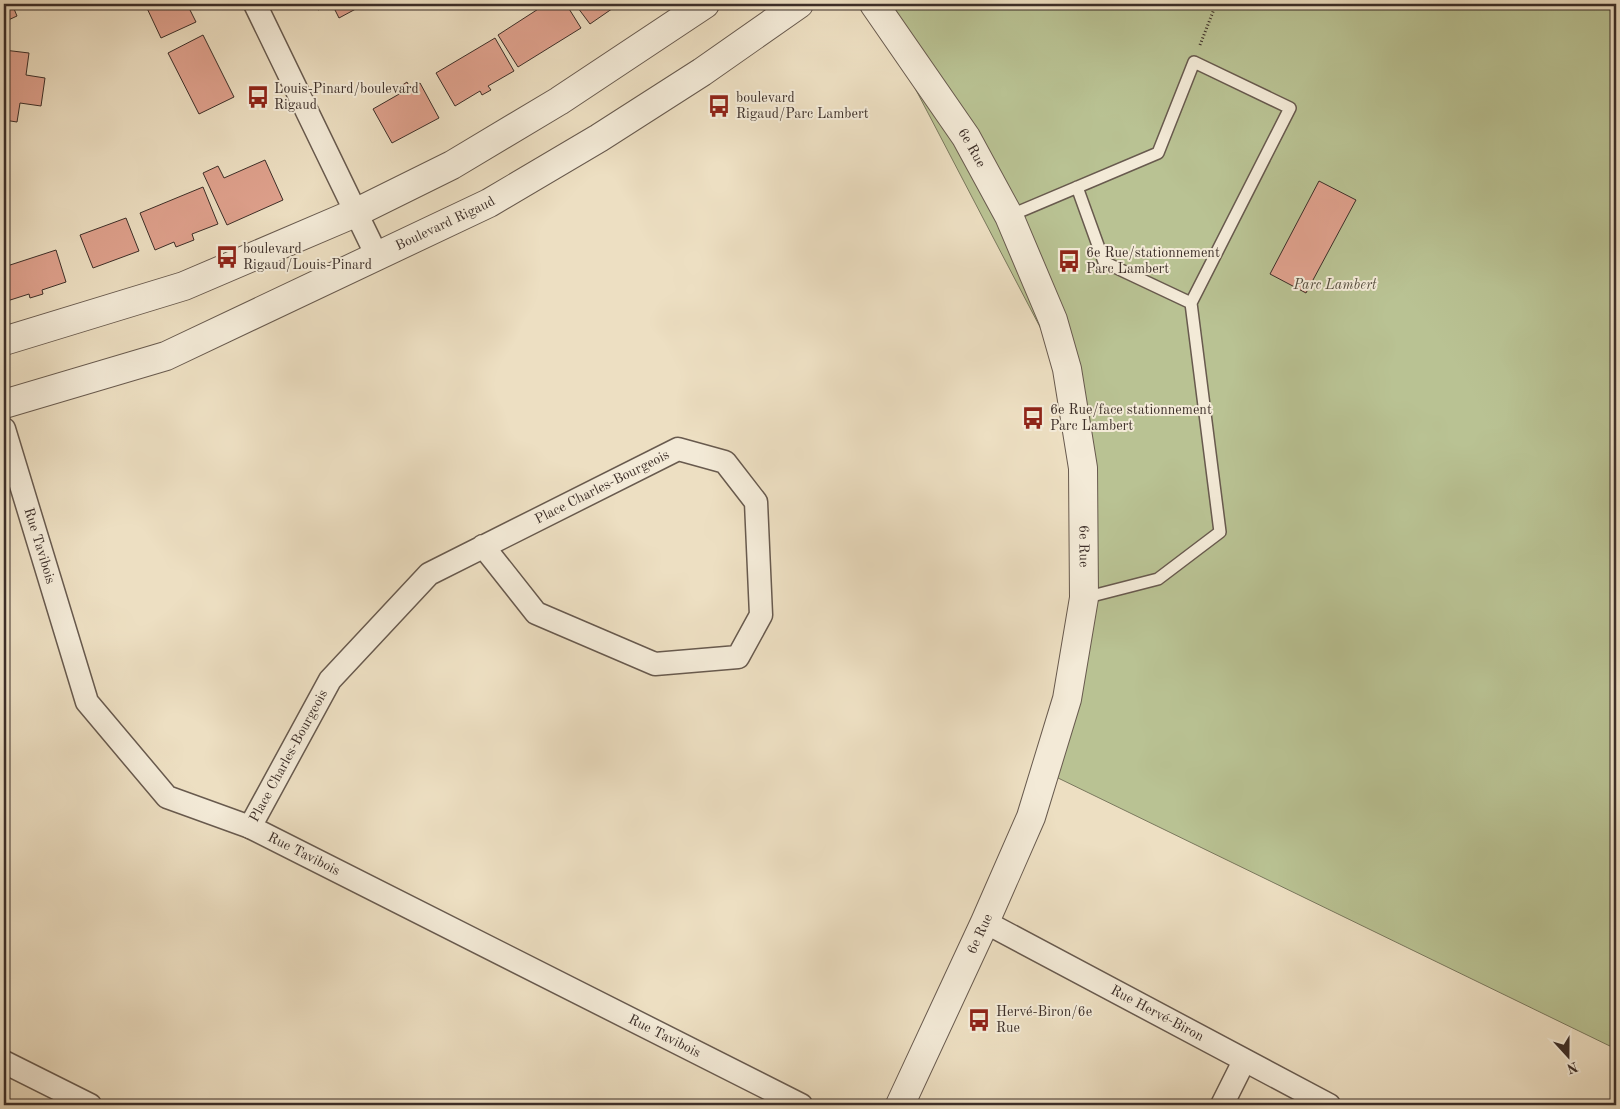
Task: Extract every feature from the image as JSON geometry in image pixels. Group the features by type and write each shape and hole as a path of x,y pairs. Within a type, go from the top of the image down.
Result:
{"street":[{"path":"255,4 377,256"},
{"path":"4,341 184,286 355,213 452,165 559,100 706,4"},
{"name":"Boulevard Rigaud","path":"4,404 166,356 489,203 599,138 702,72 799,4"},
{"name":"6e Rue","path":"874,4 966,137 1009,216 1053,320 1067,369 1083,468 1084,598 1067,699 1031,817 985,922 900,1105"},
{"name":"Rue Tavibois","path":"4,429 87,702 167,797 250,827 801,1105"},
{"name":"Place Charles-Bourgeois","path":"250,827 330,680 429,574 483,546 678,449 725,462 756,502 761,614 738,656 655,664 536,613 483,546"},
{"name":"Rue Hervé-Biron","path":"985,922 1329,1105"},
{"path":"1222,1105 1244,1061"},
{"path":"4,1062 90,1105"}],"lane":[{"path":"1009,216 1158,153 1194,62 1290,108 1191,303 1220,532 1158,579 1084,598"},
{"path":"1076,187 1104,262 1191,303"}],"path":[{"path":"1194,62 1216,4"}],"green space":[{"name":"Parc Lambert","path":"871,4 1616,4 1616,1049 1056,777 1093,590 1074,392"}],"building":[{"path":"4,4 12,4 17,16 4,22"},
{"path":"145,4 187,4 196,22 161,38"},
{"path":"315,4 330,4 318,10"},
{"path":"332,4 365,4 339,18"},
{"path":"546,4 566,4 581,28 518,67 498,35"},
{"path":"575,4 619,4 590,24"},
{"path":"203,35 234,97 199,114 168,53"},
{"path":"495,38 514,71 488,86 491,90 482,95 480,91 455,106 436,73"},
{"path":"4,50 29,53 26,75 45,78 41,106 20,103 17,122 4,120"},
{"path":"407,82 410,88 420,83 439,118 392,143 373,109 401,93 398,88"},
{"path":"265,160 283,200 227,225 203,173 218,166 224,178"},
{"path":"1319,181 1356,200 1306,293 1270,274"},
{"path":"203,187 218,224 192,234 194,240 176,247 174,242 155,250 140,213"},
{"path":"126,218 139,251 93,268 80,235"},
{"path":"56,250 66,282 42,290 43,294 30,298 29,294 4,302 4,267"}],"place":[{"name":"Louis-Pinard/boulevard Rigaud","path":"258,97"},
{"name":"boulevard Rigaud/Parc Lambert","path":"719,106"},
{"name":"boulevard Rigaud/Louis-Pinard","path":"227,257"},
{"name":"6e Rue/stationnement Parc Lambert","path":"1069,261"},
{"name":"6e Rue/face stationnement Parc Lambert","path":"1033,418"},
{"name":"Hervé-Biron/6e Rue","path":"979,1020"}]}
